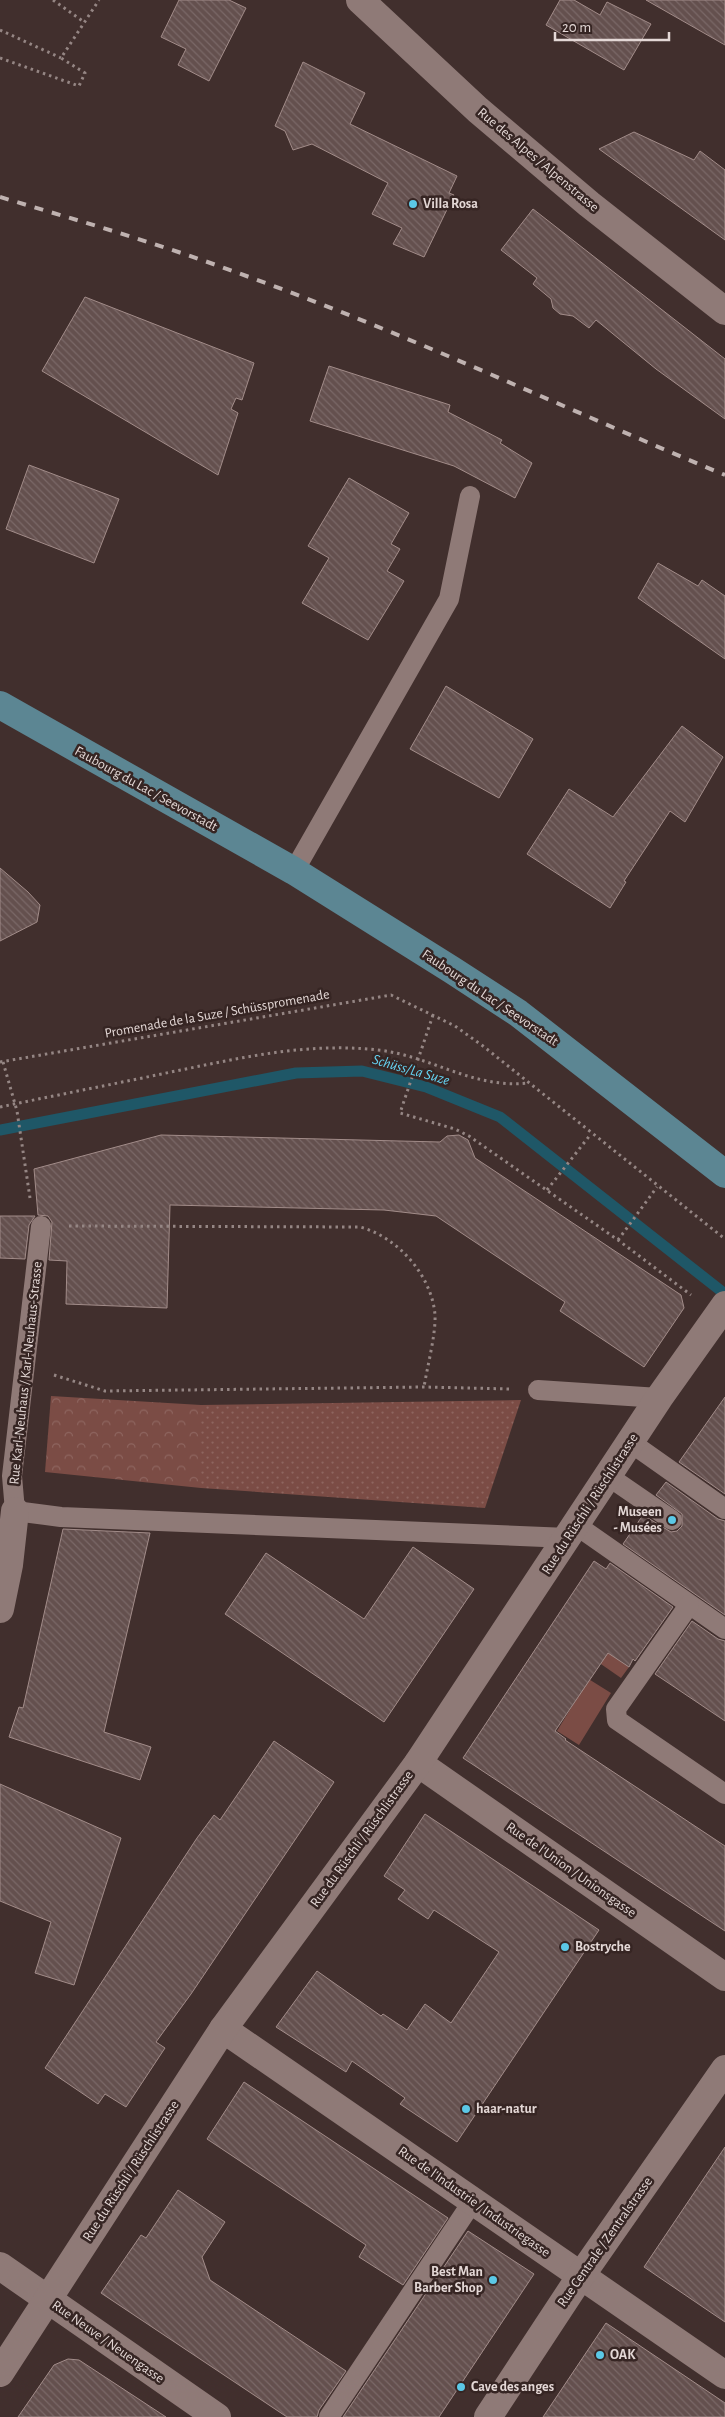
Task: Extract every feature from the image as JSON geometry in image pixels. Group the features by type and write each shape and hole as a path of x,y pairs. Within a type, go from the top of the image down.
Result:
{"main road":[{"name":"Faubourg du Lac / Seevorstadt","path":"0,705 294,871 518,1013 725,1174"}],"street":[{"name":"Rue des Alpes / Alpenstrasse","path":"360,0 478,110 589,204 725,311"},
{"name":"Rue du Rüschli / Rüschlistrasse","path":"0,2373 223,2029 418,1763 659,1398 720,1311"},
{"name":"Rue Karl-Neuhaus / Karl-Neuhaus-Strasse","path":"0,1609 9,1565 15,1511"},
{"name":"Rue de l'Union / Unionsgasse","path":"418,1763 725,1977"},
{"name":"Rue de l'Industrie / Industriegasse","path":"223,2029 580,2277 725,2375"},
{"name":"Rue Centrale / Zentralstrasse","path":"488,2417 580,2277 725,2070"},
{"name":"Rue Neuve / Neuengasse","path":"0,2266 217,2417"}],"lane":[{"path":"294,871 449,599 470,496"},
{"name":"Rue Karl-Neuhaus / Karl-Neuhaus-Strasse","path":"15,1511 12,1476 42,1226"},
{"path":"538,1390 659,1398"},
{"path":"630,1442 725,1509"},
{"path":"608,1476 672,1520"},
{"path":"15,1511 61,1516 572,1531 725,1629"},
{"path":"689,1605 616,1709 617,1720 725,1794"},
{"path":"329,2417 473,2202"}],"path":[{"path":"54,0 84,22"},
{"path":"61,58 98,0"},
{"path":"0,30 61,58 85,73 79,86 0,58"},
{"name":"Promenade de la Suze / Schüsspromenade","path":"1,1062 391,995 455,1026 483,1046 725,1239"},
{"path":"434,1015 400,1113 456,1129 469,1136 720,1311"},
{"path":"0,1107 276,1051 378,1050 420,1058 476,1080 507,1085 528,1083"},
{"path":"1,1062 16,1104 24,1145 31,1207 42,1226 360,1227 373,1230 407,1256 429,1290 435,1317 424,1388"},
{"path":"547,1190 591,1134"},
{"path":"618,1240 658,1187"},
{"path":"26,1366 104,1391 424,1388 538,1390"}],"green space":[{"path":"51,1396 201,1405 201,1488 45,1472"},
{"path":"521,1400 485,1508 201,1488 201,1405"},
{"path":"557,1618 629,1667 621,1678 598,1662 587,1678 611,1693 579,1745 557,1731 579,1695"}],"building":[{"path":"179,0 229,0 246,8 209,81 178,65 186,49 161,37"},
{"path":"560,0 574,0 600,15 607,2 651,24 624,70 546,25"},
{"path":"646,0 725,0 725,45"},
{"path":"303,62 365,93 350,124 457,176 449,193 454,195 424,257 393,244 402,228 372,214 388,183 312,144 293,150 285,131 275,126"},
{"path":"634,132 694,160 700,151 725,170 725,240 599,149"},
{"path":"533,209 725,359 725,419 656,369 596,320 589,328 573,316 560,314 553,308 551,299 533,284 537,278 501,250"},
{"path":"85,297 254,363 242,400 236,398 231,409 238,413 218,475 42,371"},
{"path":"329,366 450,405 448,412 502,440 500,443 532,463 515,498 454,466 310,421"},
{"path":"29,465 119,499 94,563 6,529"},
{"path":"349,478 409,513 391,544 400,549 387,571 404,581 368,640 302,603 329,558 308,546"},
{"path":"658,563 698,586 702,580 725,596 725,659 638,598"},
{"path":"446,686 533,739 499,798 410,749"},
{"path":"682,726 723,757 685,822 670,811 624,881 626,882 610,908 527,854 569,789 613,817"},
{"path":"0,868 40,905 37,922 0,941"},
{"path":"161,1135 440,1142 447,1136 459,1135 468,1140 475,1158 681,1295 684,1308 644,1367 560,1311 565,1302 436,1216 384,1210 170,1205 167,1308 66,1304 67,1261 49,1260 52,1222 48,1216 38,1215 34,1169"},
{"path":"0,1216 35,1216 29,1225 25,1259 0,1258"},
{"path":"725,1397 725,1494 679,1462"},
{"path":"666,1482 718,1519 725,1521 725,1615 623,1544 643,1515 671,1532 677,1531 682,1526 682,1514 656,1495"},
{"path":"63,1529 150,1533 104,1732 151,1747 140,1780 9,1737 19,1707 23,1708"},
{"path":"413,1547 474,1589 384,1722 225,1614 266,1553 364,1619"},
{"path":"594,1561 606,1569 610,1563 673,1607 635,1661 633,1659 629,1667 608,1653 555,1731 565,1740 725,1846 725,1931 463,1758"},
{"path":"692,1621 718,1639 725,1641 725,1721 655,1674"},
{"path":"274,1741 334,1782 191,1994 156,2042 165,2048 126,2107 105,2094 98,2104 45,2068 197,1838 214,1815 220,1820"},
{"path":"0,1784 121,1838 74,1985 35,1973 51,1922 0,1901"},
{"path":"425,1814 599,1930 457,2142 400,2104 405,2098 352,2061 346,2072 276,2027 317,1971 381,2016 383,2014 407,2030 425,2004 451,2023 499,1952 434,1910 428,1919 398,1899 405,1890 384,1876"},
{"path":"244,2082 448,2218 403,2285 359,2257 366,2245 207,2139"},
{"path":"725,2147 725,2322 644,2267"},
{"path":"178,2190 225,2222 202,2257 210,2280 346,2371 319,2410 317,2417 287,2417 101,2293 141,2235 146,2238"},
{"path":"468,2231 534,2274 439,2417 343,2417"},
{"path":"606,2323 725,2403 725,2417 543,2417"},
{"path":"68,2359 79,2360 166,2417 18,2417 54,2365"}],"waterway":[{"name":"Schüss/La Suze","path":"0,1130 296,1073 362,1071 426,1087 500,1117 725,1294"}],"railway":[{"path":"0,197 179,252 300,296 422,345 725,475"}],"place":[{"name":"Villa Rosa","path":"413,204"},
{"name":"Museen - Musées","path":"672,1520"},
{"name":"Bostryche","path":"565,1947"},
{"name":"haar-natur","path":"466,2109"},
{"name":"Best Man Barber Shop","path":"493,2280"},
{"name":"OAK","path":"600,2355"},
{"name":"Cave des anges","path":"461,2387"}]}
